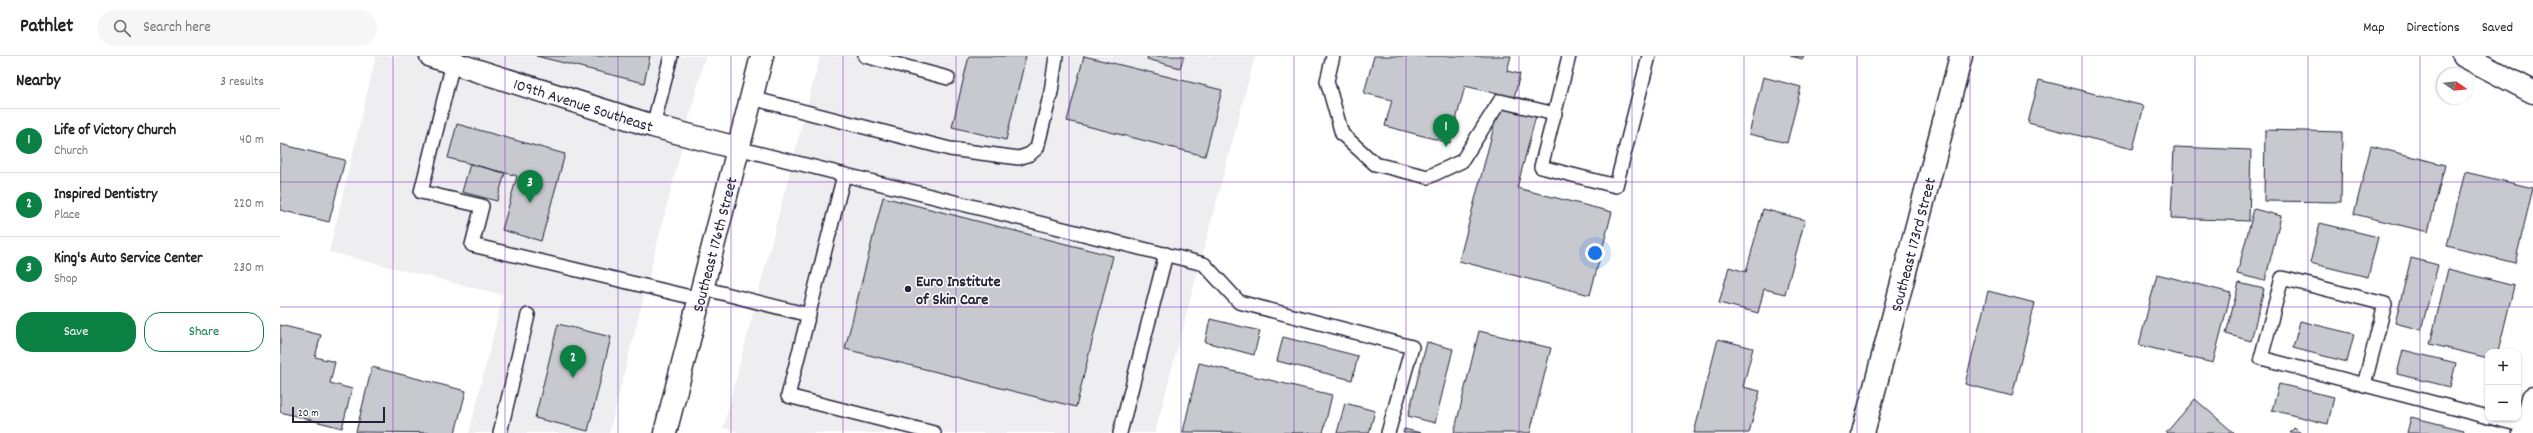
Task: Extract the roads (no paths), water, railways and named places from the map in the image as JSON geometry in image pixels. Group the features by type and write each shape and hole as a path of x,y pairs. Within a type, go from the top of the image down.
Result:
{"street":[{"name":"109th Avenue Southeast","path":"431,56 653,126 737,148"},
{"name":"Southeast 176th Street","path":"665,433 737,148 762,56"},
{"name":"Southeast 173rd Street","path":"1863,433 1961,56"},
{"path":"2464,56 2533,92"},
{"path":"2525,430 2533,398"}],"lane":[{"path":"653,126 671,56"},
{"path":"866,56 948,78"},
{"path":"751,98 950,148 1018,158 1030,154 1037,148 1051,92 1056,56"},
{"path":"1333,56 1327,81 1342,134 1376,164 1428,177 1462,161 1500,101 1555,114"},
{"path":"1569,56 1542,167 1616,186 1649,56"},
{"path":"452,63 420,192 482,206 472,245 701,294 808,315"},
{"path":"737,148 1204,264 1239,302 1412,347 1388,433"},
{"path":"844,175 788,396 934,433"},
{"path":"1120,433 1166,254"},
{"path":"2364,385 2385,304 2282,278 2261,358 2364,385 2485,416"},
{"path":"500,433 528,316"},
{"path":"2501,421 2525,430"}],"place":[{"name":"Life of Victory Church","path":"1446,147"},
{"name":"King's Auto Service Center","path":"530,203"},
{"name":"Euro Institute of Skin Care","path":"908,289"},
{"name":"Inspired Dentistry","path":"573,378"}]}
